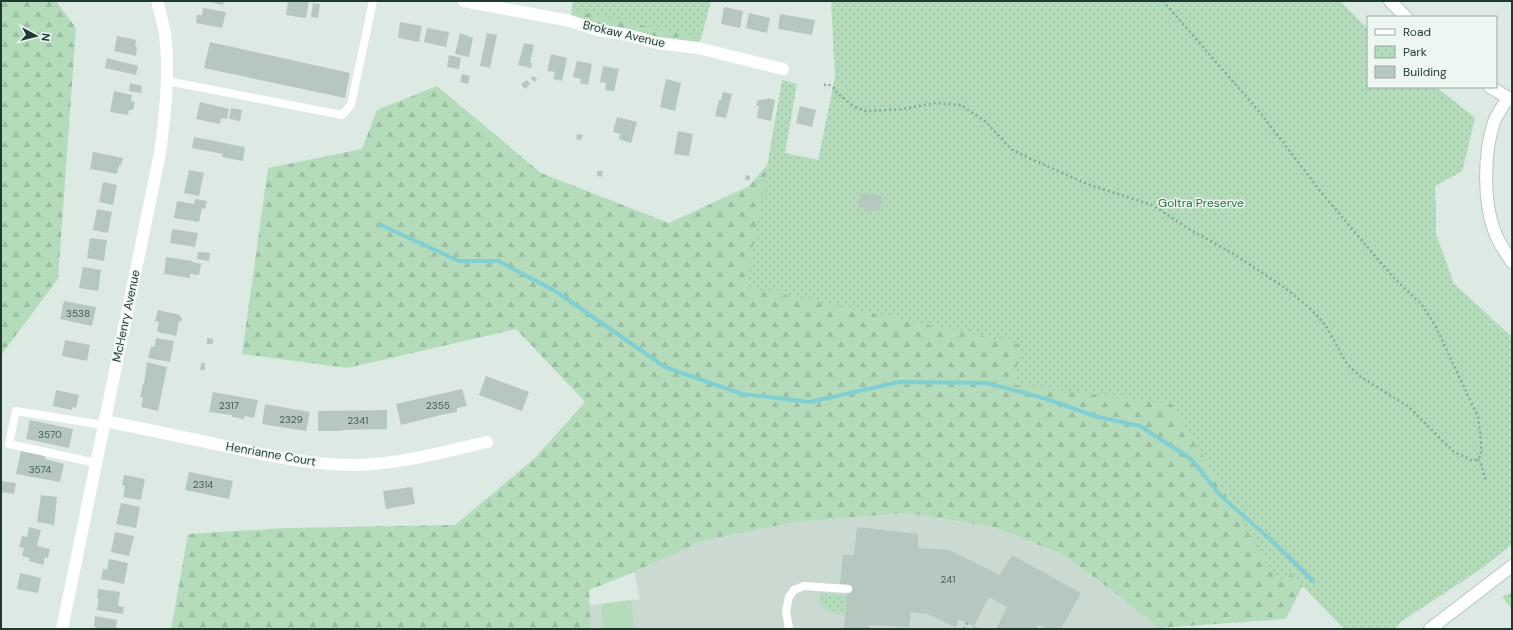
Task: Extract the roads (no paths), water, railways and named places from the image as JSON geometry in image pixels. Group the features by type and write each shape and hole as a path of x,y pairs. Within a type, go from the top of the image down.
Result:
{"street":[{"name":"McHenry Avenue","path":"62,629 160,153 165,118 167,81 165,35 157,1"},
{"name":"Brokaw Avenue","path":"464,1 570,21 598,30 657,43 698,48 783,69"},
{"path":"1390,1 1405,16"},
{"path":"1492,88 1510,99 1494,121 1487,164 1486,189 1489,211 1494,230 1512,262"},
{"name":"Henrianne Court","path":"104,423 292,460 327,464 356,465 390,462 487,442"},
{"path":"1430,629 1512,566"}],"lane":[{"path":"167,81 342,115 351,104 373,1"},
{"path":"96,463 9,444 16,411 104,423"},
{"path":"789,629 786,610 789,597 794,590 804,586 848,589"}],"waterway":[{"path":"381,225 459,261 498,261 557,292 665,367 742,394 810,402 899,382 987,383 1047,399 1094,416 1140,426 1191,459 1221,496 1271,540 1313,581"}],"park label":[{"name":"Goltra Preserve","path":"1201,203"}]}
